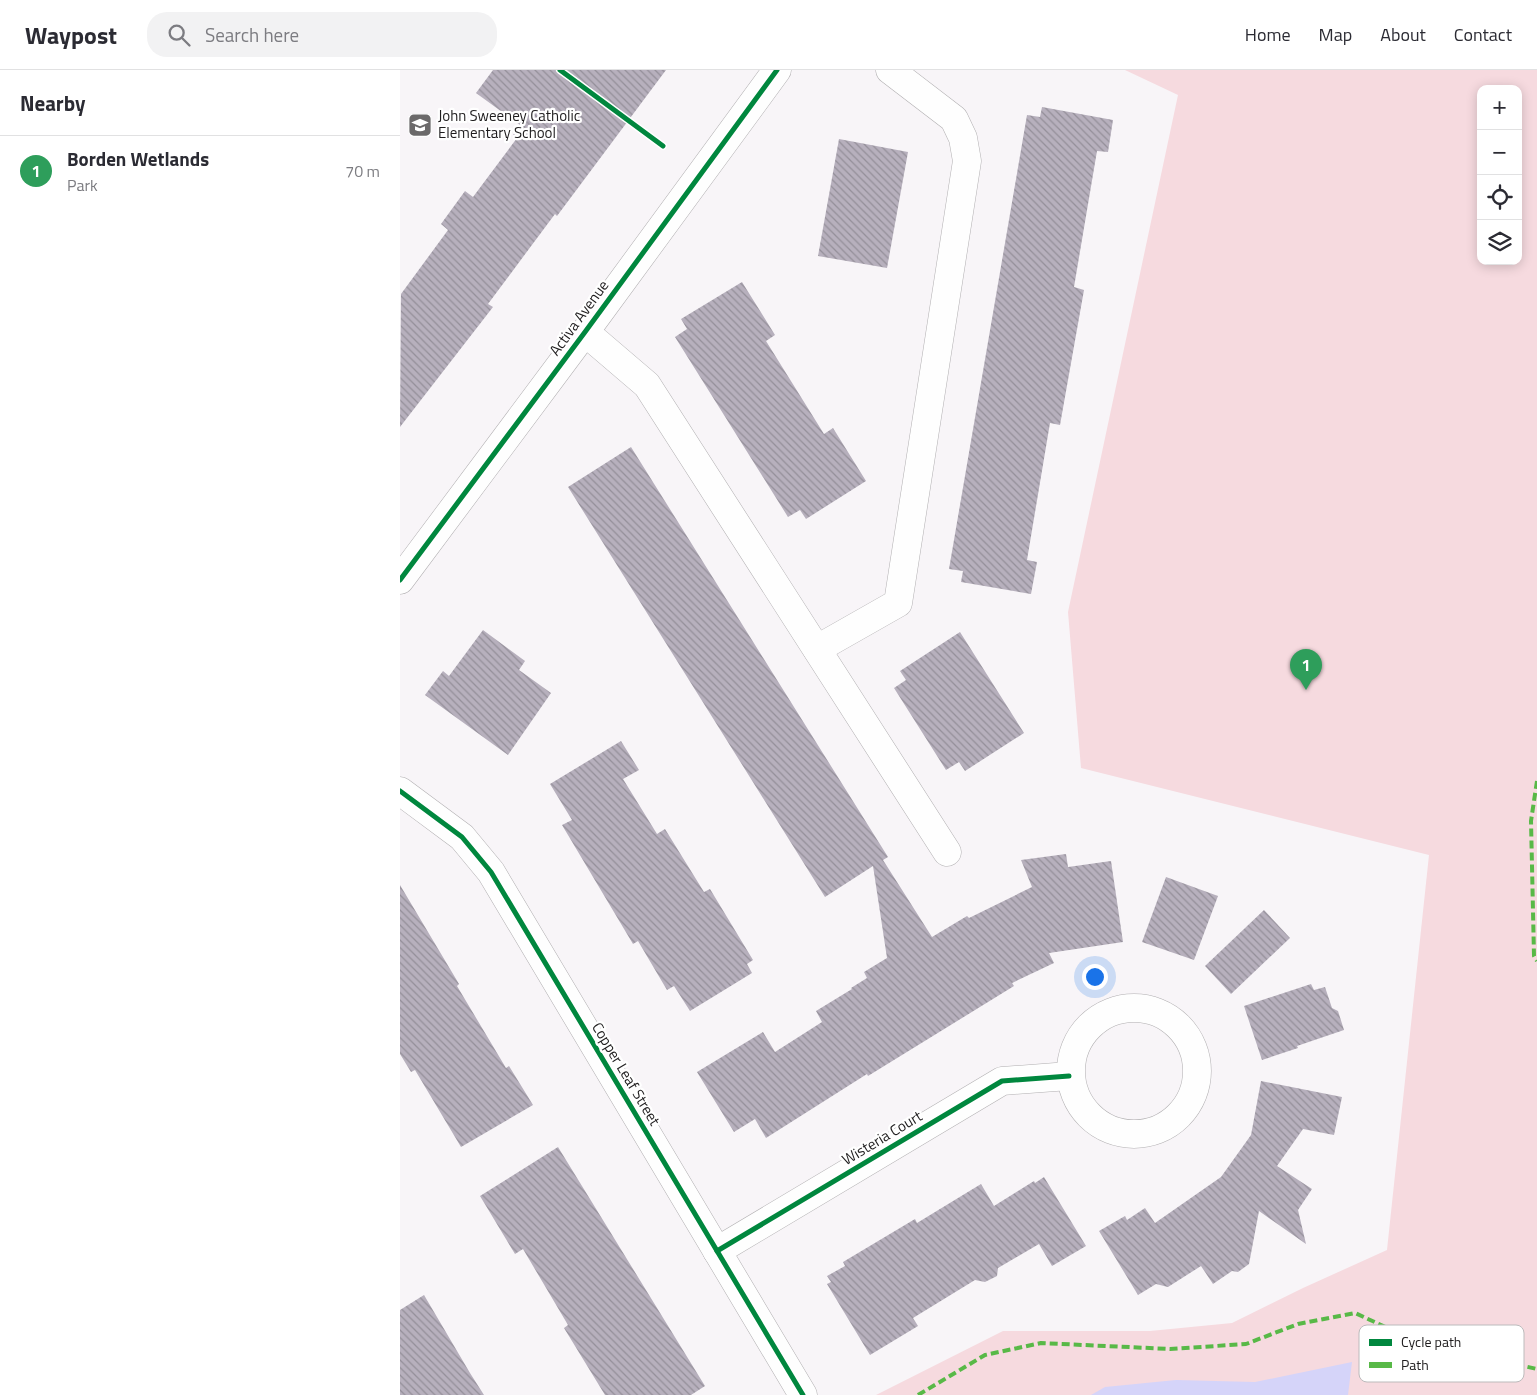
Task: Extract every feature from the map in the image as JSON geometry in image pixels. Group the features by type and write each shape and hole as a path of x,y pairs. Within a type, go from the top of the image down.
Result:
{"street":[{"name":"Activa Avenue","path":"400,580 778,70"},
{"path":"817,649 898,602 968,161 963,138 954,119 890,70"},
{"path":"585,332 647,385 947,852"},
{"name":"Copper Leaf Street","path":"400,791 462,837 492,872 803,1395"},
{"path":"1133,1007 1154,1010 1177,1023 1188,1037 1197,1058 1198,1070 1195,1092 1184,1111 1167,1126 1149,1133 1128,1134 1105,1128 1082,1109 1075,1098 1069,1076 1075,1045 1087,1027 1111,1011 1133,1007"},
{"name":"Wisteria Court","path":"717,1251 1002,1081 1069,1076"}],"shaded area":[{"path":"1125,70 1537,70 1537,1395 876,1395 1003,1331 1150,1331 1232,1323 1387,1250 1429,855 1081,768 1068,612 1178,95"}],"water":[{"path":"1352,1362 1348,1395 1091,1395 1105,1387 1176,1380 1255,1382"}],"building":[{"path":"493,70 666,70 557,216 555,214 488,304 493,307 400,427 401,294 448,230 441,224 465,191 473,197 517,138 513,135 520,125 476,93"},
{"path":"1042,107 1113,120 1108,152 1097,151 1074,287 1084,290 1060,425 1050,423 1027,560 1037,562 1031,594 961,582 963,571 949,569 1027,115 1040,117"},
{"path":"839,139 908,152 887,268 818,256"},
{"path":"742,282 775,335 766,341 824,434 833,428 866,481 806,519 800,510 788,517 675,337 687,329 681,319"},
{"path":"631,447 888,857 883,860 932,937 967,916 969,918 1032,887 1021,860 1066,854 1068,867 1111,861 1123,942 1049,953 1054,963 1012,983 1014,986 868,1076 867,1074 766,1138 755,1119 734,1132 697,1072 763,1032 775,1052 822,1022 816,1011 867,978 864,972 887,958 873,866 825,897 568,487"},
{"path":"483,630 525,661 519,670 551,693 508,755 425,695 443,671 449,676"},
{"path":"960,632 1024,733 965,771 959,762 946,770 894,688 906,680 900,671"},
{"path":"621,741 639,770 623,779 657,834 665,829 704,892 710,889 753,960 747,964 752,973 690,1011 674,986 667,990 638,941 633,944 562,825 572,820 550,784"},
{"path":"1166,877 1218,896 1194,960 1142,942"},
{"path":"400,885 506,1068 509,1066 533,1105 461,1147 415,1070 411,1072 400,1054"},
{"path":"1264,910 1290,938 1231,994 1205,966"},
{"path":"1311,984 1314,990 1325,987 1332,1008 1338,1011 1344,1030 1262,1060 1244,1006"},
{"path":"1261,1081 1342,1097 1334,1135 1303,1129 1277,1166 1312,1189 1298,1210 1306,1244 1259,1211 1249,1264 1238,1272 1232,1271 1213,1284 1201,1266 1168,1287 1156,1284 1138,1295 1099,1231 1125,1216 1127,1220 1145,1208 1155,1223 1221,1177 1251,1135"},
{"path":"558,1147 705,1386 691,1395 605,1395 564,1328 568,1325 523,1249 515,1254 480,1196"},
{"path":"1044,1177 1086,1246 1052,1266 1039,1244 998,1268 997,1276 985,1282 975,1280 913,1318 918,1326 870,1355 827,1284 831,1282 827,1276 845,1266 843,1262 915,1219 917,1223 981,1184 994,1206 1034,1181 1035,1183"},
{"path":"424,1295 484,1395 400,1395 400,1310"}],"marked path":[{"path":"1537,781 1531,821 1534,956 1537,961"},
{"path":"918,1395 985,1355 1041,1343 1170,1349 1246,1344 1298,1324 1355,1313 1381,1325"},
{"path":"1524,1366 1537,1369"}],"cycle path":[{"path":"560,70 663,146"},
{"path":"400,580 777,70"},
{"path":"400,791 462,837 491,872 803,1395"},
{"path":"717,1251 1002,1081 1069,1076"}],"place":[{"name":"John Sweeney Catholic Elementary School","path":"420,125"},
{"name":"Borden Wetlands","path":"1306,690"}]}
